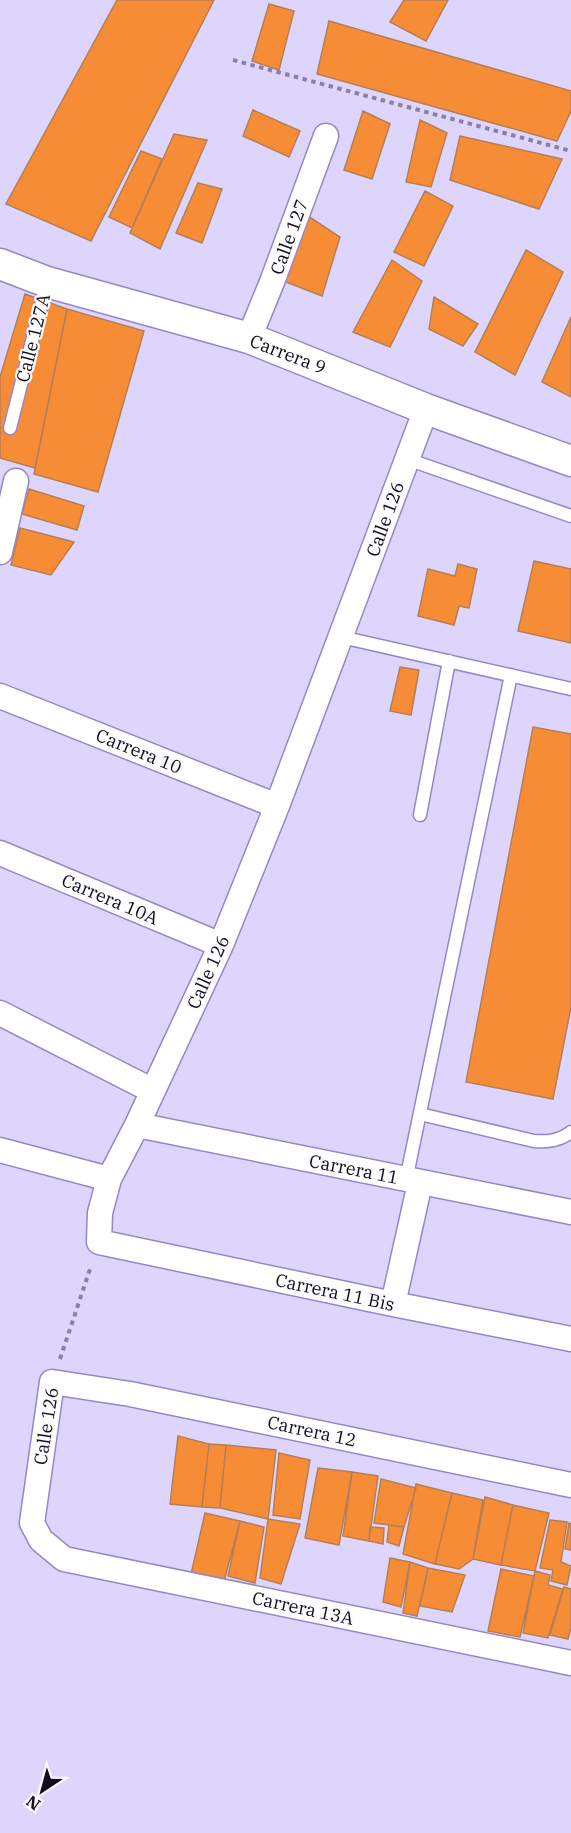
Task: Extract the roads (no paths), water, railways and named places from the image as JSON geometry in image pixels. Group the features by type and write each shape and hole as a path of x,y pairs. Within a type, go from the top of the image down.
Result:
{"street":[{"name":"Calle 127","path":"249,338 326,136"},
{"name":"Carrera 9","path":"0,264 47,282 249,338 426,409 571,461"},
{"name":"Calle 126","path":"99,1242 100,1213 109,1179 137,1125 221,945 277,806 426,409"},
{"path":"0,552 16,481"},
{"name":"Carrera 10","path":"0,696 277,806"},
{"name":"Carrera 10A","path":"0,853 221,945"},
{"path":"0,1013 153,1091"},
{"name":"Carrera 11","path":"137,1125 571,1212"},
{"path":"0,1150 109,1179"},
{"path":"393,1304 413,1181"},
{"name":"Carrera 11 Bis","path":"99,1242 571,1339"},
{"name":"Calle 126","path":"41,1540 32,1523 52,1382"},
{"name":"Carrera 12","path":"52,1382 130,1394 571,1485"},
{"name":"Carrera 13A","path":"41,1540 64,1559 571,1663"}],"lane":[{"name":"Calle 127A","path":"10,428 47,282"},
{"path":"407,459 571,516"},
{"path":"341,637 571,689"},
{"path":"420,814 449,661"},
{"path":"413,1181 420,1114 511,675"},
{"path":"420,1114 534,1141 549,1142 564,1138 571,1132"}]}
